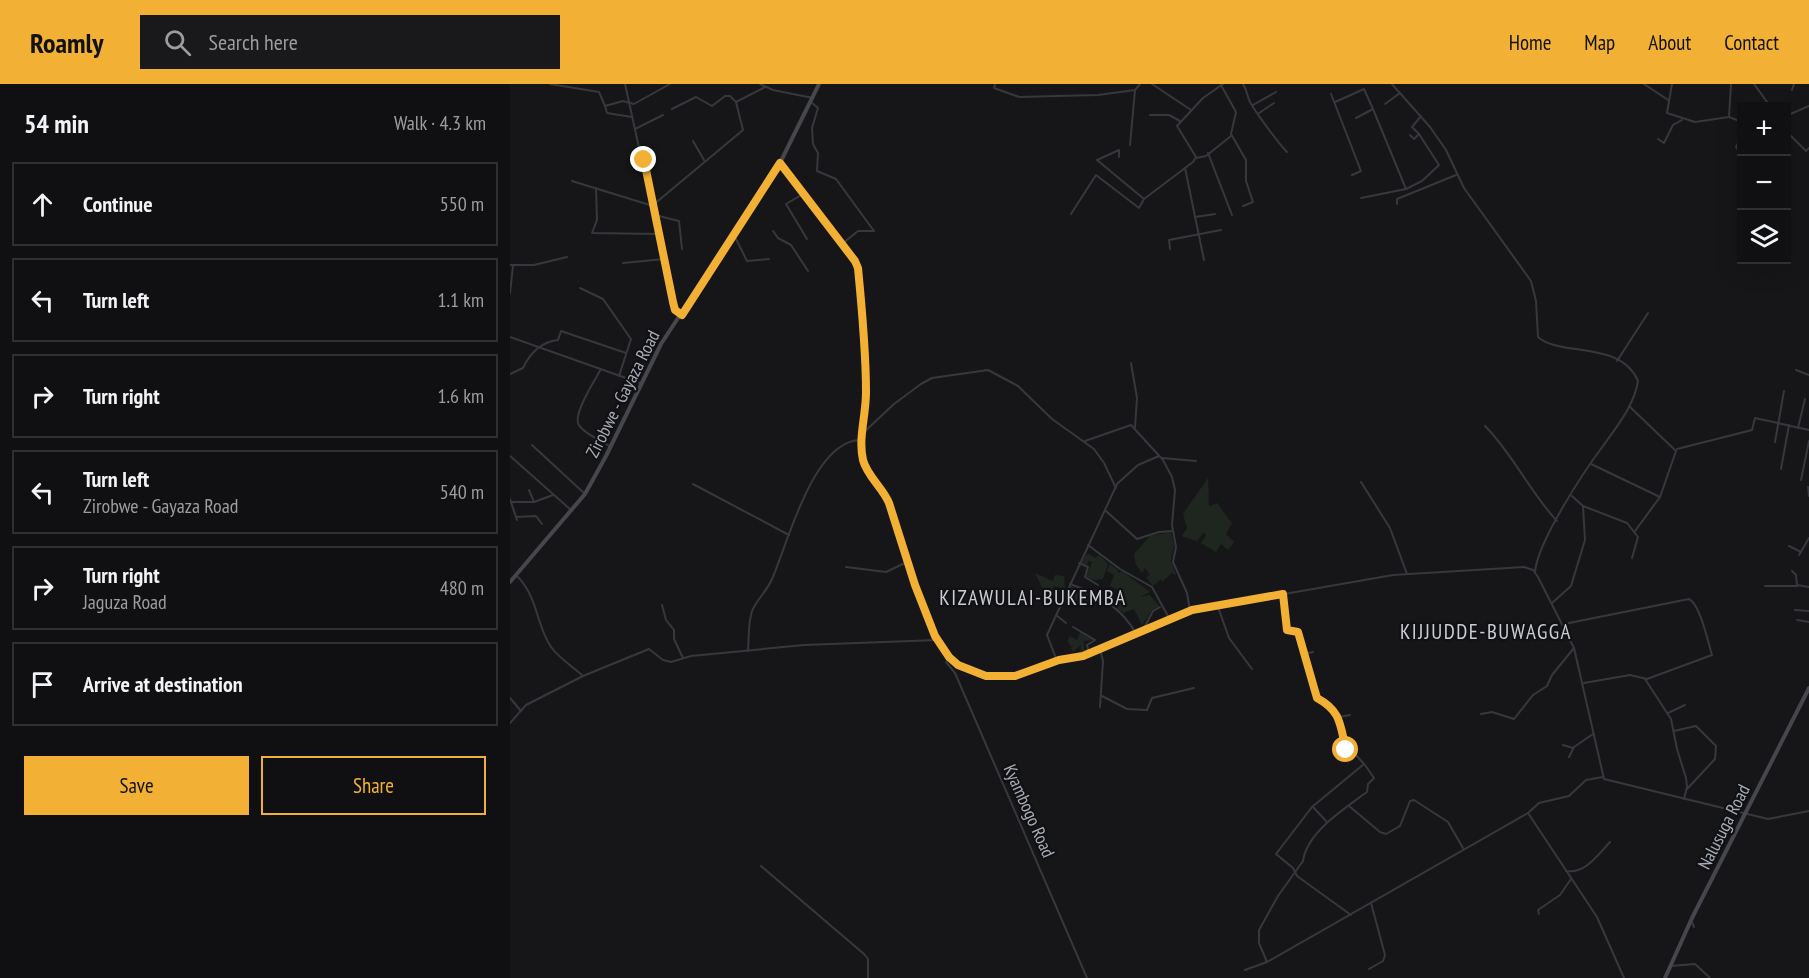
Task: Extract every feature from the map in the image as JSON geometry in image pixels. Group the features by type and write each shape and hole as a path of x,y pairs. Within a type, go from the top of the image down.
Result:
{"street":[{"path":"550,84 599,92 607,113 633,117"},
{"path":"625,84 656,214 674,306 682,315"},
{"path":"629,105 670,84"},
{"path":"760,84 812,100 818,108 812,128 813,144 818,153 817,171 836,179 874,231 858,231 842,244"},
{"name":"Zirobwe - Gayaza Road","path":"510,582 585,494 661,344 780,163 819,84"},
{"path":"995,84 994,88 1019,97 1098,95 1135,90"},
{"path":"1130,145 1135,90 1140,84"},
{"path":"1152,84 1191,110"},
{"path":"1197,158 1178,129 1180,121 1217,86 1222,84 1236,112 1232,135 1247,163 1246,181 1253,202 1243,206"},
{"path":"1243,84 1253,105 1274,134 1276,142 1287,152"},
{"path":"1362,84 1406,189"},
{"path":"1392,84 1421,115 1446,150 1456,175 1533,284 1538,337 1548,343 1596,351 1634,372 1638,381 1629,406 1544,542 1535,572"},
{"path":"1644,84 1668,100"},
{"path":"1672,84 1667,113 1683,120 1700,121 1729,117 1737,120"},
{"path":"1729,117 1731,84"},
{"path":"1754,84 1767,102"},
{"path":"1792,90 1794,84"},
{"path":"736,102 765,87"},
{"path":"1335,102 1364,89"},
{"path":"1253,105 1276,92"},
{"path":"1385,104 1400,93"},
{"path":"1331,94 1361,171 1352,175"},
{"path":"653,205 704,160 743,130 736,102 728,95 712,106 696,97 672,109"},
{"path":"605,106 623,101 629,105"},
{"path":"1259,113 1274,103"},
{"path":"1791,114 1809,106"},
{"path":"1356,118 1373,109"},
{"path":"635,129 663,115"},
{"path":"1150,115 1169,115 1180,121"},
{"path":"1361,198 1406,189 1422,181 1439,165 1412,127 1421,115"},
{"path":"1658,140 1664,143 1673,125 1683,120"},
{"path":"1410,135 1414,139 1419,134"},
{"path":"1071,214 1096,175 1137,208 1144,199 1197,158 1208,153 1232,135"},
{"path":"1791,136 1809,155"},
{"path":"693,141 704,160"},
{"path":"1806,151 1809,148"},
{"path":"1119,157 1119,150 1097,160 1144,199"},
{"path":"1208,153 1232,215"},
{"path":"780,163 858,268 866,392 862,434 865,466 885,494 927,621 949,657 971,671 998,677 1015,676 1101,649 1144,628 1190,611 1344,582 1407,574 1511,567 1530,568 1535,572 1564,624 1574,648 1584,683 1603,777"},
{"path":"1185,168 1204,260"},
{"path":"1397,204 1397,199 1402,196 1456,175"},
{"path":"572,181 653,205"},
{"path":"596,188 597,220 592,233 659,234"},
{"path":"803,194 786,204 807,238"},
{"path":"656,214 680,221 682,249"},
{"path":"1195,217 1215,214"},
{"path":"1170,249 1169,240 1221,230"},
{"path":"773,231 778,238 791,245 808,271"},
{"path":"734,235 747,261 769,259"},
{"path":"510,293 512,265 534,265 567,257"},
{"path":"623,263 664,259"},
{"path":"580,288 603,298 631,339 619,376"},
{"path":"1617,361 1648,313"},
{"path":"510,374 523,369 528,358 539,347 558,340 561,331 626,353"},
{"path":"510,337 640,383"},
{"path":"1131,363 1137,398 1136,427 1161,457 1175,490 1173,531 1176,547 1173,562 1186,593 1190,611"},
{"path":"601,369 577,419 581,428 610,447"},
{"path":"862,434 894,404 932,378 962,376 985,369 1018,386 1052,419 1085,441 1103,460 1116,488"},
{"path":"1796,370 1809,375"},
{"path":"1774,442 1784,391"},
{"path":"1798,428 1805,399"},
{"path":"1629,406 1675,449"},
{"path":"1675,449 1752,430 1754,418 1809,430"},
{"path":"1781,469 1789,425"},
{"path":"1085,441 1128,426 1136,427"},
{"path":"1485,426 1500,441 1529,487 1557,520"},
{"path":"748,651 752,612 772,580 799,508 824,460 852,441 862,440"},
{"path":"1801,480 1809,441"},
{"path":"532,445 585,494"},
{"path":"1635,531 1660,497 1675,449"},
{"path":"510,456 571,510"},
{"path":"1057,661 1047,638 1079,563 1121,478 1131,470 1161,457 1196,461"},
{"path":"1591,464 1660,497"},
{"path":"1361,482 1390,528 1407,574"},
{"path":"693,484 789,535"},
{"path":"1808,487 1809,496"},
{"path":"529,489 534,502"},
{"path":"542,524 536,516 516,518 510,501 534,502 553,495"},
{"path":"1572,496 1583,506 1627,523 1635,531 1638,537 1632,558"},
{"path":"1551,603 1571,586 1585,538 1583,506"},
{"path":"1106,510 1137,539 1159,532 1173,531"},
{"path":"1789,546 1800,554 1809,538"},
{"path":"1088,545 1120,569 1152,587 1169,618"},
{"path":"846,567 886,572 909,561"},
{"path":"1079,563 1088,567 1085,578 1099,584 1094,593"},
{"path":"1530,568 1536,563"},
{"path":"1792,572 1796,575 1798,586"},
{"path":"516,575 523,582 536,606 551,647 583,676"},
{"path":"1070,584 1100,594 1121,614 1135,632"},
{"path":"1765,586 1809,587"},
{"path":"1267,962 1258,939 1259,930 1278,896 1303,860 1303,853 1327,822 1367,792 1368,784 1374,779 1356,754 1346,750 1339,717 1328,703 1317,698 1298,632 1287,630 1283,594"},
{"path":"1564,624 1685,599 1692,600 1698,610 1712,657 1645,679 1630,675 1584,683"},
{"path":"662,605 666,620 674,630 674,639 683,658"},
{"path":"1144,628 1153,611 1160,607"},
{"path":"1218,607 1229,639 1252,669"},
{"path":"1795,610 1809,611"},
{"path":"1056,615 1066,623"},
{"path":"1797,620 1809,622"},
{"path":"1072,627 1095,640 1087,645 1089,653"},
{"path":"510,723 526,705 583,676 646,649 654,651 666,661 804,645 938,640"},
{"path":"1481,714 1492,712 1514,719 1536,692 1547,686 1552,675 1574,648"},
{"path":"1100,707 1103,661 1101,649"},
{"path":"1304,654 1313,652"},
{"name":"Kyambogo Road","path":"949,657 946,662 954,673 1087,978"},
{"path":"1645,679 1663,709 1668,713 1687,789"},
{"path":"1102,696 1127,709 1147,710 1152,698 1194,688"},
{"name":"Nalusuga Road","path":"1665,978 1691,920 1737,835 1745,813 1809,688"},
{"path":"510,698 521,711"},
{"path":"1668,713 1686,705"},
{"path":"1339,717 1350,715"},
{"path":"1674,731 1696,726 1716,746 1715,759 1687,789 1684,799"},
{"path":"1569,757 1573,748 1593,735"},
{"path":"1563,745 1573,748"},
{"path":"1350,915 1297,876 1296,872 1275,852 1312,807 1364,764"},
{"path":"1245,970 1267,962 1350,915 1528,813 1539,803 1569,796 1589,778 1603,777 1620,784 1770,819 1809,811"},
{"path":"1349,806 1380,832 1386,834 1400,826 1410,801 1414,800 1448,822 1463,849"},
{"path":"1312,807 1327,822"},
{"path":"1528,813 1597,917 1624,978"},
{"path":"1566,871 1575,872 1585,867 1610,842"},
{"path":"761,866 864,954 868,959 868,978"},
{"path":"1539,914 1538,909 1560,896 1571,879"},
{"path":"1369,969 1383,961 1385,955 1371,903"},
{"path":"1691,920 1694,927"},
{"path":"1671,966 1695,964 1710,978"}],"shaded area":[{"path":"1208,478 1209,506 1217,503 1232,523 1226,534 1234,542 1228,550 1221,544 1216,552 1201,543 1206,536 1204,532 1197,541 1182,536 1187,528 1183,514"},
{"path":"1171,532 1174,544 1171,560 1176,575 1172,573 1153,586 1146,577 1150,575 1145,568 1142,573 1136,565 1134,554 1150,536"},
{"path":"1090,554 1095,558 1099,555 1108,564 1103,579 1094,580 1086,577 1092,562 1089,561 1086,565 1081,563 1086,555"},
{"path":"1110,564 1118,570 1118,573 1122,571 1150,592 1140,597 1150,595 1159,606 1152,610 1142,625 1134,609 1123,613 1115,606 1120,591 1110,586 1114,575 1107,571"},
{"path":"1035,573 1053,581 1055,575 1064,576 1065,589 1054,586 1047,604 1043,602 1045,594"},
{"path":"1070,586 1082,590 1081,593 1088,592 1096,596 1081,605 1068,604 1064,602 1065,598 1071,597"},
{"path":"1080,632 1093,640 1084,641 1084,649 1088,650 1080,654 1081,645 1073,652 1071,648 1075,644 1071,647 1067,641 1070,636 1077,640"}],"district":[{"name":"KIZAWULAI-BUKEMBA","path":"1033,598"},
{"name":"KIJJUDDE-BUWAGGA","path":"1486,632"}],"route":[{"path":"644,160 673,302 675,310 682,315 780,163 855,261 860,288 866,392 860,443 863,460 889,503 927,621 949,657 958,665 986,676 1015,676 1059,660 1083,656 1184,612 1283,594 1287,630 1298,632 1317,698 1328,703 1338,715 1346,750"}]}
